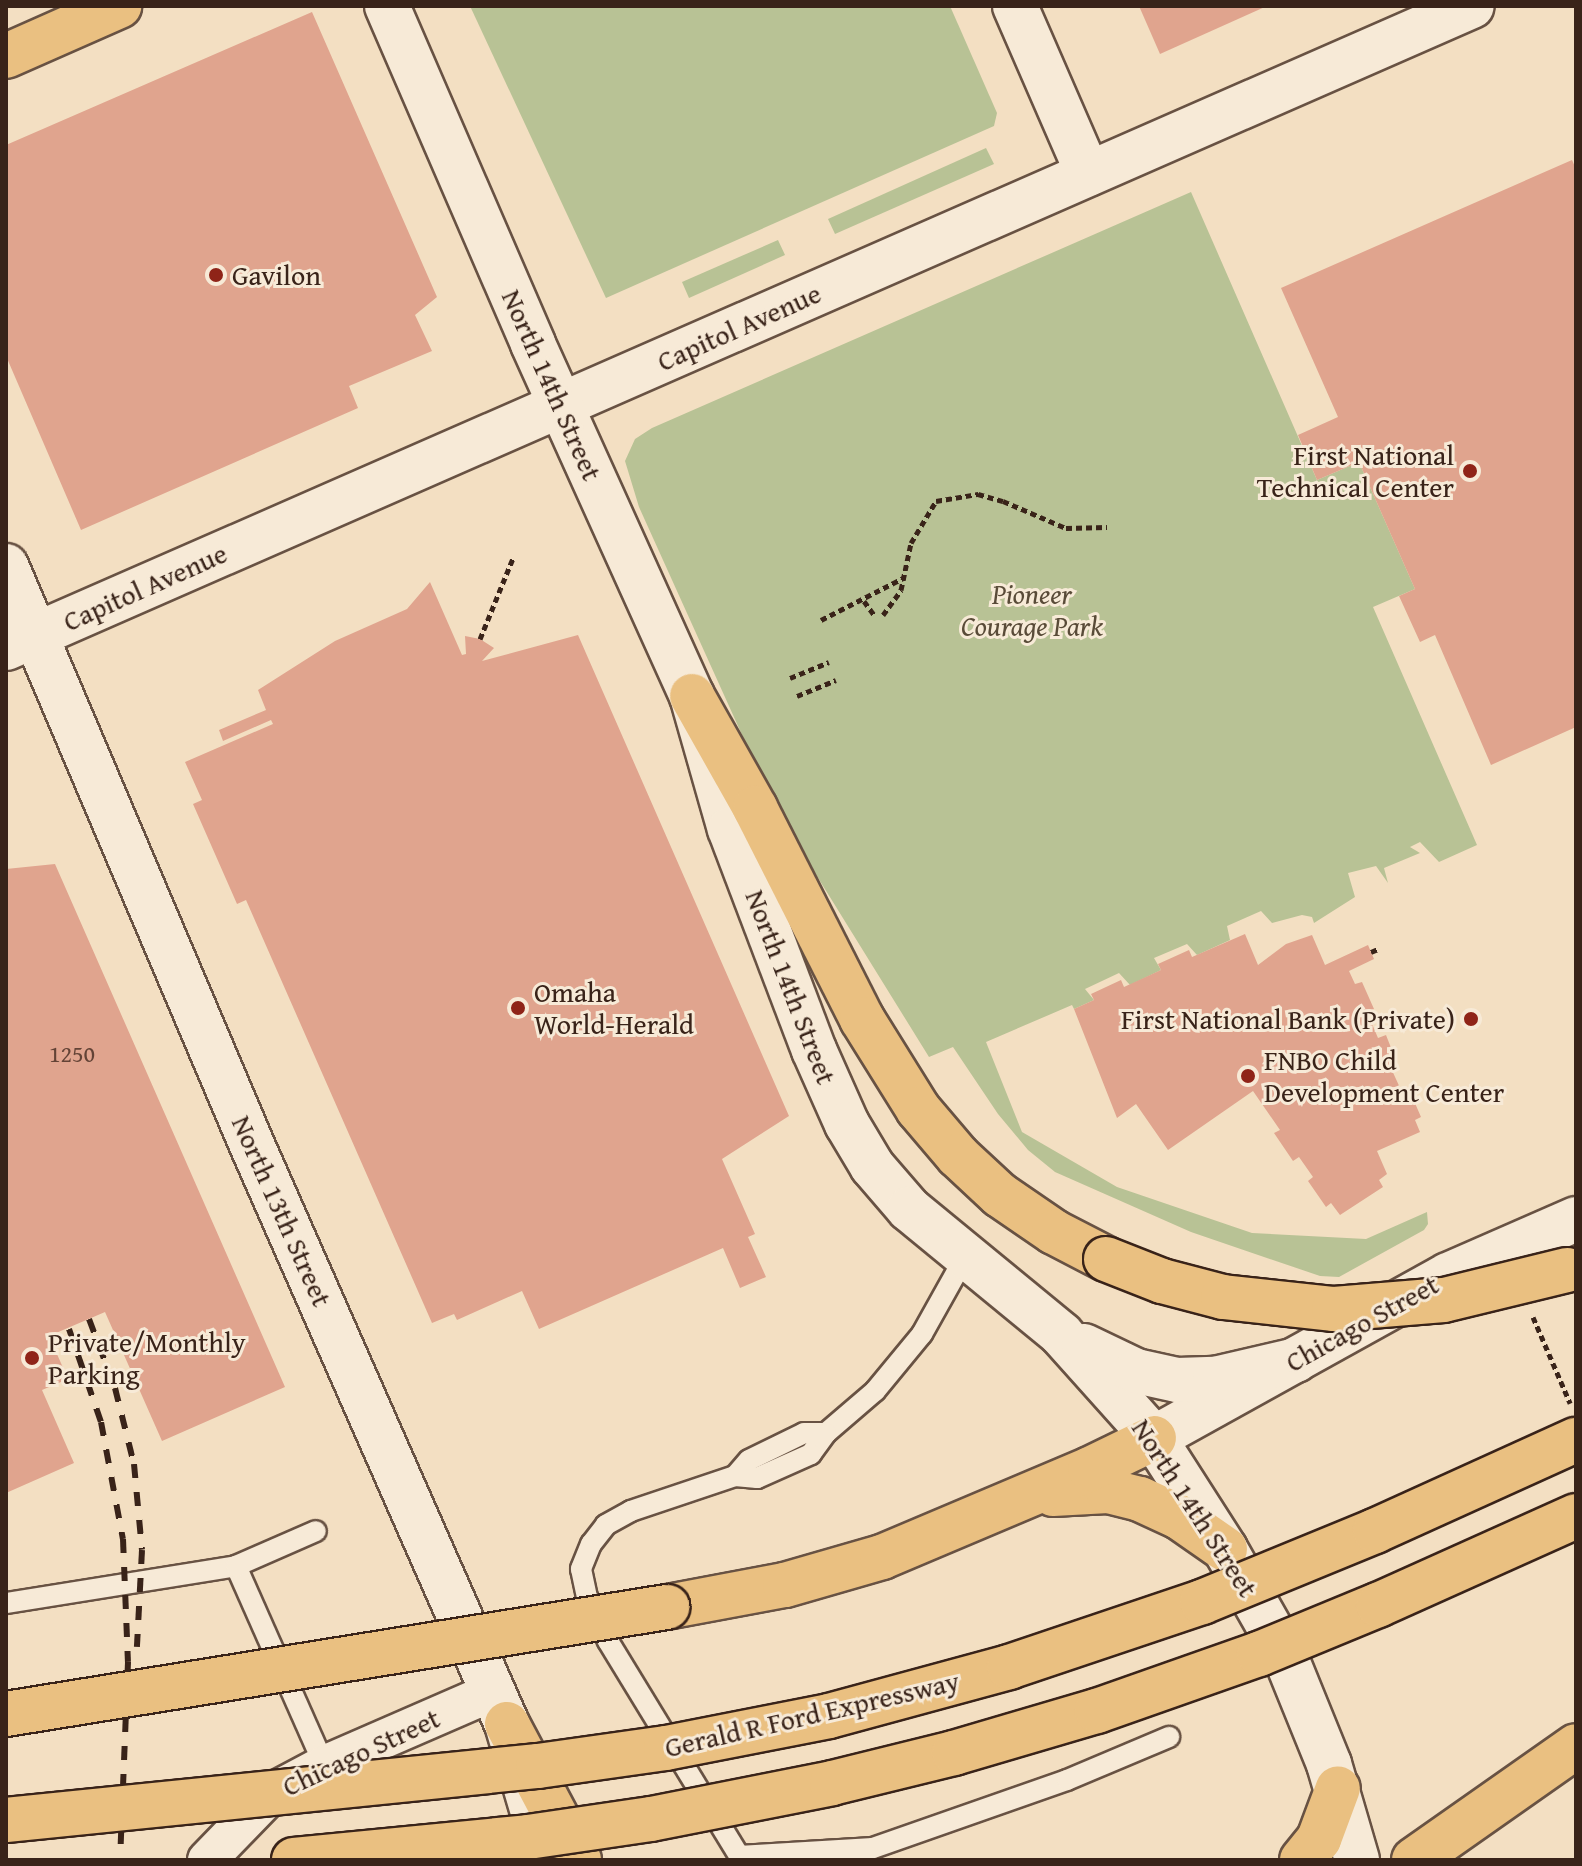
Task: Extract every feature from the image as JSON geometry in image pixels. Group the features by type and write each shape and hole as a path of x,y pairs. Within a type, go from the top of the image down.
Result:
{"highway":[{"path":"6,56 119,6"},
{"path":"692,696 755,808 862,1019 918,1109 958,1156 1000,1195 1054,1232 1106,1259 1162,1281 1223,1297 1323,1309 1402,1306 1444,1300 1576,1267"},
{"path":"6,1714 667,1607 821,1577 893,1553 1008,1505 1154,1438"},
{"name":"Gerald R Ford Expressway","path":"6,1820 577,1761 710,1740 829,1716 1009,1667 1202,1602 1375,1531 1576,1440"},
{"path":"1008,1505 1060,1493 1108,1491 1166,1510 1225,1549"},
{"path":"294,1860 528,1837 651,1819 807,1788 954,1753 1097,1711 1259,1654 1365,1611 1576,1516"},
{"path":"500,1708 579,1860"},
{"path":"1414,1860 1576,1746"},
{"path":"1302,1860 1319,1839 1338,1788"}],"main road":[{"name":"North 14th Street","path":"387,6 560,406 692,696 734,840 818,1061 847,1124 892,1190 965,1257 1061,1334 1154,1438 1225,1549 1284,1653 1338,1788 1357,1860"},
{"path":"1015,6 1088,174"},
{"name":"Capitol Avenue","path":"20,642 1472,6"},
{"name":"North 13th Street","path":"6,566 20,642 500,1708 547,1860"},
{"path":"1567,1223 1576,1267"},
{"name":"Chicago Street","path":"1154,1438 1448,1275 1567,1223"},
{"path":"1061,1334 1127,1367 1167,1380 1215,1379 1296,1360"}],"street":[{"name":"Chicago Street","path":"207,1860 266,1798 324,1765 500,1708"}],"lane":[{"path":"965,1257 922,1334 875,1391 826,1433 804,1433 749,1460 735,1476 631,1511 606,1525 591,1544 581,1569 587,1597 608,1641 739,1856 873,1848 1067,1780 1169,1737"},
{"path":"6,1603 236,1566 316,1531"},
{"path":"236,1566 324,1765"}],"path":[{"path":"883,615 895,602 905,577 911,543 936,501 957,495 978,494 1003,501 1066,528 1107,527"},
{"path":"480,639 513,558"},
{"path":"821,620 864,601 897,578 905,577"},
{"path":"864,601 874,615"},
{"path":"790,678 829,662"},
{"path":"797,696 836,680"}],"green space":[{"path":"470,6 950,6 997,113 994,126 606,298"},
{"path":"986,148 994,164 835,234 828,219"},
{"name":"Pioneer Courage Park","path":"1191,192 1317,480 1359,462 1415,589 1373,607 1477,845 1439,862 1420,842 1410,847 1420,853 1384,868 1388,883 1376,866 1348,873 1355,897 1314,923 1312,917 1302,915 1272,923 1261,911 1227,926 1230,940 1197,955 1187,944 1154,958 1161,970 1130,985 1119,973 1085,989 1094,1000 1074,1009 1072,1005 986,1042 1022,1132 1117,1187 1252,1233 1366,1239 1427,1212 1428,1224 1424,1230 1339,1277 1320,1276 1191,1232 1055,1172 1028,1150 998,1114 953,1047 929,1057 776,810 639,507 625,461 635,439 652,428"},
{"path":"778,240 785,255 689,298 682,282"}],"building":[{"path":"1139,6 1267,6 1160,54"},
{"name":"Gavilon","path":"312,12 437,297 415,315 432,351 349,386 358,408 81,530 6,356 6,145"},
{"name":"First National Technical Center","path":"1572,160 1576,169 1576,727 1491,765 1435,635 1420,642 1399,596 1415,589 1359,462 1317,480 1298,435 1338,417 1281,288"},
{"name":"Omaha World-Herald","path":"430,582 462,655 466,654 465,636 480,639 494,648 482,661 578,635 789,1116 722,1159 755,1234 748,1237 766,1277 740,1288 723,1248 539,1329 522,1291 457,1320 454,1314 432,1323 246,900 237,904 193,804 202,800 185,762 273,724 271,720 223,741 219,730 266,710 258,690 335,641 407,609"},
{"path":"55,864 285,1387 162,1441 105,1312 49,1336 68,1379 42,1390 74,1463 6,1493 6,869"},
{"name":"FNBO Child Development Center","path":"1245,934 1258,965 1286,944 1312,935 1325,965 1368,945 1374,959 1349,971 1355,984 1362,982 1374,1009 1367,1012 1378,1038 1386,1035 1397,1063 1390,1066 1401,1090 1408,1087 1421,1117 1415,1120 1420,1132 1377,1151 1387,1174 1379,1180 1383,1187 1340,1215 1331,1203 1326,1207 1308,1181 1313,1177 1299,1157 1293,1161 1274,1133 1280,1130 1253,1091 1168,1150 1136,1104 1117,1118 1074,1009 1094,1000 1091,994 1121,980 1124,987 1161,970 1158,964 1189,950 1192,957"}],"railway":[{"path":"89,1319 115,1388 134,1464 142,1550 137,1647"},
{"path":"69,1329 101,1422 123,1539 128,1662 120,1860"}],"place":[{"name":"Gavilon","path":"216,275"},
{"name":"First National Technical Center","path":"1470,471"},
{"name":"Omaha World-Herald","path":"518,1008"},
{"name":"First National Bank (Private)","path":"1471,1019"},
{"name":"FNBO Child Development Center","path":"1248,1076"},
{"name":"Private/Monthly Parking","path":"32,1358"}]}
